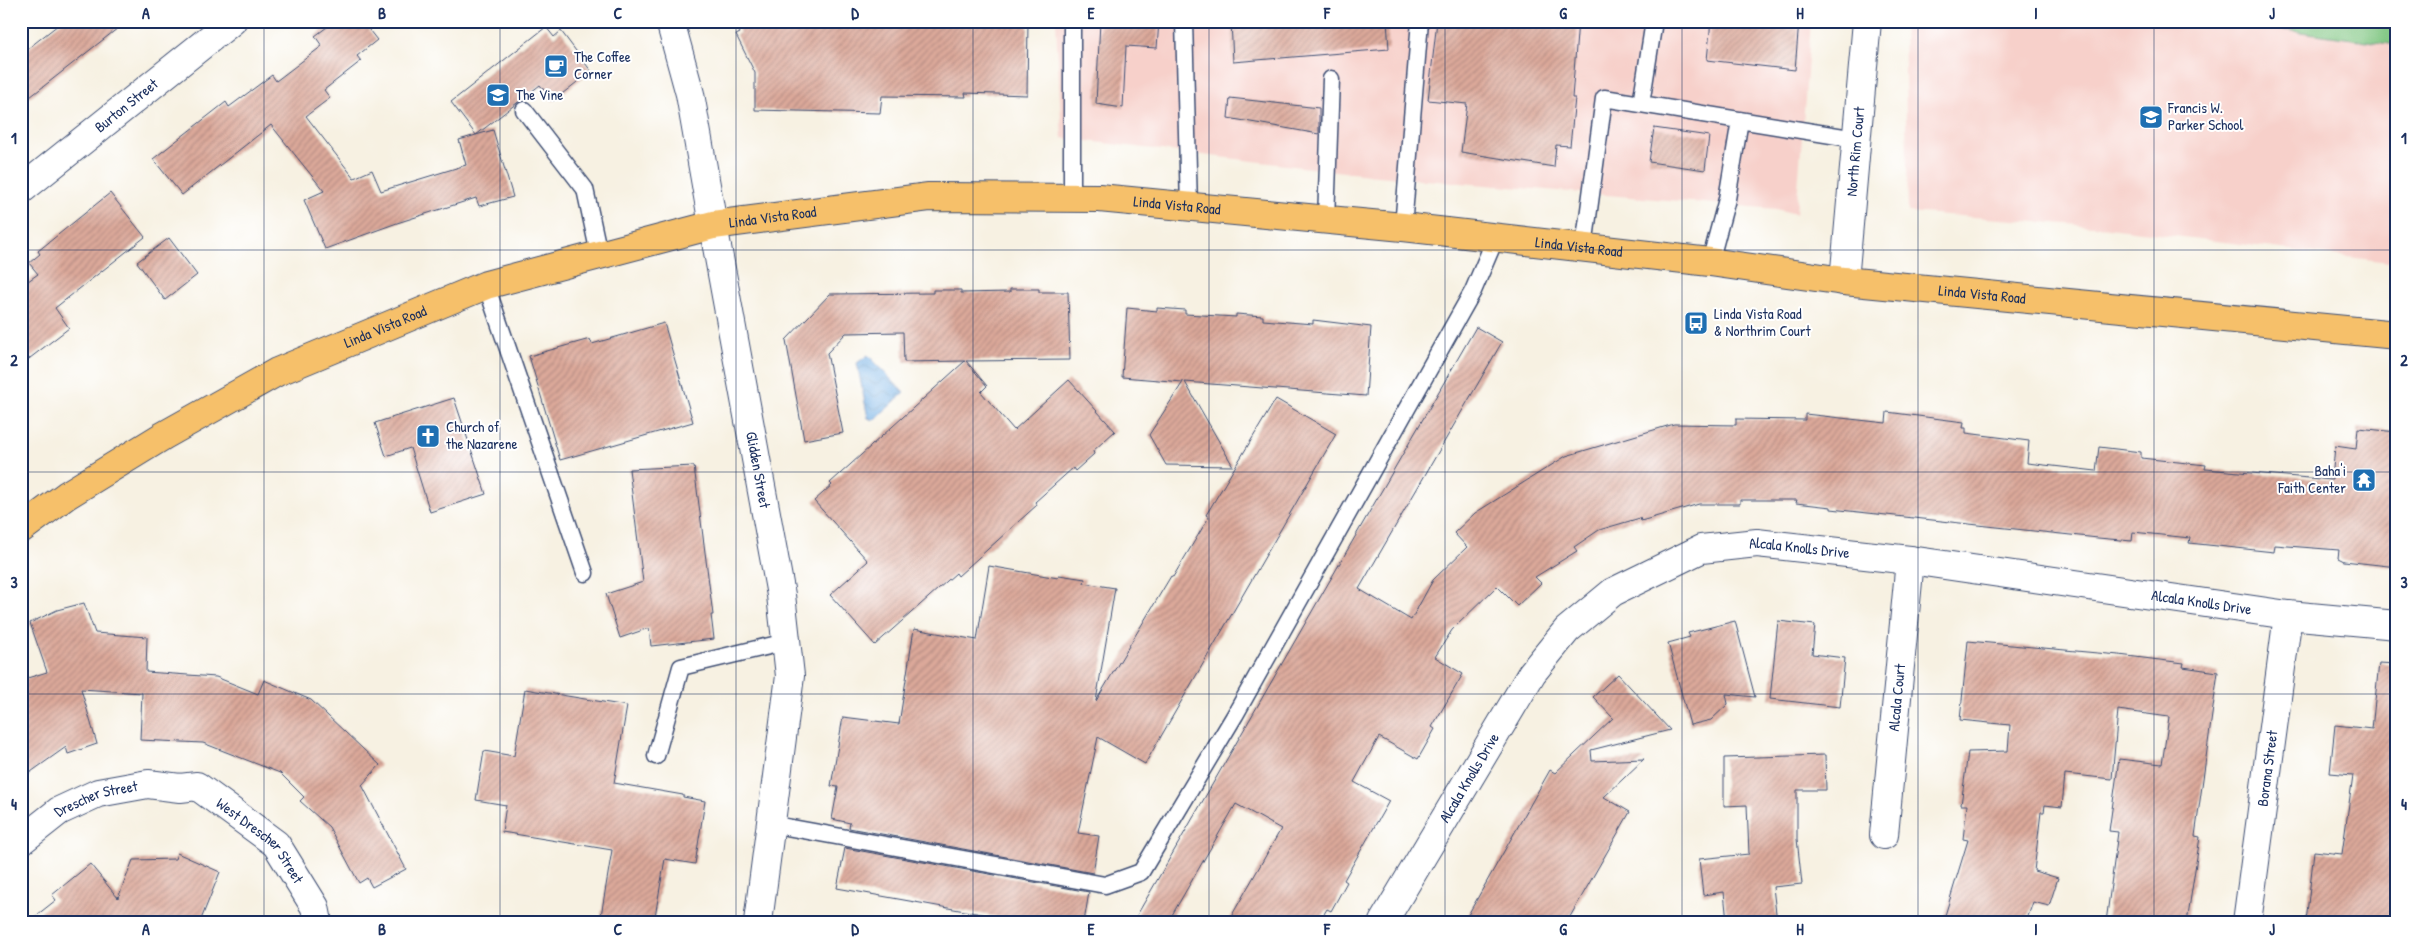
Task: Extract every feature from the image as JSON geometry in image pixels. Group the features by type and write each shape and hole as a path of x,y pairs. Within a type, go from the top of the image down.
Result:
{"main road":[{"name":"Linda Vista Road","path":"21,528 67,495 163,436 276,372 486,285 713,225 929,197 1099,198 1403,227 1584,247 1844,281 2397,335"}],"street":[{"name":"Burton Street","path":"21,190 232,21"},
{"name":"Glidden Street","path":"670,21 690,94 781,595 790,676 758,922"},
{"name":"North Rim Court","path":"1844,281 1867,21"},
{"name":"Alcala Knolls Drive","path":"1383,922 1532,673 1567,630 1613,592 1700,549 1757,543 1910,560 2288,614 2397,625"},
{"name":"Alcala Court","path":"1884,835 1910,560"},
{"name":"Borana Street","path":"2247,922 2288,614"},
{"name":"Drescher Street","path":"21,841 58,811 98,793 148,784 180,788"},
{"name":"West Drescher Street","path":"180,788 197,786 276,844 315,907 318,922"}],"lane":[{"path":"1072,21 1072,198"},
{"path":"1184,21 1189,207"},
{"path":"1403,227 1420,21"},
{"path":"1641,104 1654,21"},
{"path":"1326,220 1331,79"},
{"path":"1584,247 1604,98 1856,139"},
{"path":"524,110 585,188 599,254"},
{"path":"1710,262 1727,198 1740,120"},
{"path":"770,824 1106,885 1141,872 1235,715 1456,323 1473,291 1496,238"},
{"path":"486,285 585,573"},
{"path":"656,756 681,667 786,642"}],"shaded area":[{"path":"1056,21 1811,21 1796,214 1776,209 1377,176 1062,138"},
{"name":"Francis W. Parker School","path":"1904,21 2397,21 2397,263 2092,226 1908,212"}],"green space":[{"path":"2219,21 2397,21 2397,45"}],"water":[{"path":"868,355 904,393 874,420 868,418 857,363"}],"building":[{"path":"63,21 127,21 21,104 21,54"},
{"path":"335,21 362,21 377,40 357,56 361,61 324,90 330,98 306,116 354,178 372,170 381,191 466,165 459,140 493,130 513,197 479,206 476,198 397,223 325,249 304,200 324,191 271,125 182,195 153,159 226,102 229,107 272,75 276,81 322,46 315,36"},
{"path":"735,21 1028,21 1027,95 965,93 966,97 882,96 880,113 755,110 755,73 736,35 740,33"},
{"path":"1100,21 1159,21 1157,48 1126,46 1123,108 1096,104"},
{"path":"1231,21 1387,21 1389,49 1233,62"},
{"path":"1437,21 1578,21 1572,98 1575,98 1570,146 1556,145 1554,167 1461,152 1467,104 1428,100"},
{"path":"1711,21 1799,21 1795,70 1707,60"},
{"path":"546,27 554,37 561,31 591,71 553,101 540,85 476,135 451,102"},
{"path":"1230,98 1319,108 1319,134 1228,118"},
{"path":"1654,128 1709,136 1705,170 1649,162"},
{"path":"110,193 145,237 55,308 69,328 21,365 21,286 38,274 29,263 40,254 38,251"},
{"path":"169,238 197,275 165,300 137,262"},
{"path":"1010,289 1068,292 1070,360 966,361 987,386 981,392 1014,430 1069,380 1115,431 1093,451 1094,454 1075,471 1073,468 1035,502 1037,505 958,576 956,573 875,645 830,595 868,561 814,501 832,485 830,483 965,361 904,362 903,332 846,333 827,353 843,433 804,440 786,340 830,294 933,293 933,290 961,290 961,293 1010,292"},
{"path":"1127,308 1157,311 1157,308 1185,310 1185,314 1236,317 1236,314 1263,316 1263,320 1313,324 1313,320 1371,327 1366,396 1185,382 1233,466 1166,465 1149,435 1183,382 1122,377"},
{"path":"664,323 693,422 560,460 529,356 590,339 592,344"},
{"path":"1476,327 1502,342 1359,589 1411,620 1433,580 1467,547 1454,533 1475,513 1566,456 1674,424 1736,425 1736,419 1805,420 1805,414 1886,423 1887,412 1964,422 1963,428 1966,428 1966,433 2029,441 2027,463 2096,471 2099,447 2141,452 2141,458 2206,465 2205,469 2332,480 2335,446 2356,449 2358,428 2397,432 2397,567 2344,561 2338,558 2339,550 2275,545 2274,552 2189,543 2190,538 2133,532 2132,541 2098,538 1831,509 1831,507 1796,503 1797,500 1740,500 1740,504 1699,504 1641,521 1640,518 1599,530 1574,547 1577,551 1535,577 1541,583 1517,606 1497,586 1452,630 1435,657 1463,674 1432,727 1435,729 1418,759 1379,737 1354,782 1389,801 1344,880 1347,882 1331,911 1327,909 1319,922 1228,922 1281,829 1236,804 1168,922 1133,922"},
{"path":"454,398 486,494 430,512 410,448 386,456 375,423"},
{"path":"1276,399 1336,434 1145,764 1098,737 1078,833 1099,836 1093,873 849,828 850,823 832,819 838,787 831,786 843,717 899,724 914,629 977,640 989,566 1058,578 1059,575 1085,579 1084,583 1115,588 1096,701 1171,576 1173,577 1209,517 1206,515"},
{"path":"694,466 713,615 711,615 714,639 651,646 649,628 620,638 606,594 643,582 629,469"},
{"path":"84,603 95,633 147,637 146,672 216,677 258,694 264,680 311,700 380,765 362,785 406,869 372,887 367,878 359,883 329,827 300,801 304,797 280,773 203,743 140,740 142,693 81,689 97,744 68,754 66,747 21,779 21,680 47,672 30,623 57,610"},
{"path":"1735,621 1755,697 1726,694 1728,704 1711,720 1690,725 1668,643 1690,637 1688,633"},
{"path":"1778,621 1815,625 1812,654 1845,658 1840,707 1770,699"},
{"path":"1968,641 2184,663 2183,667 2218,672 2195,836 2200,837 2187,922 2106,922 2118,832 2109,831 2119,759 2162,764 2169,717 2118,710 2112,779 2065,774 2062,807 2045,805 2044,812 2041,812 2034,871 2058,878 2049,906 2033,902 2026,922 1943,922 1968,840 1963,839 1967,805 1961,805 1968,752 2008,751 2010,725 1960,720"},
{"path":"2379,663 2397,664 2397,901 2394,922 2306,922 2314,851 2342,854 2353,775 2330,773 2335,725 2372,729"},
{"path":"1618,674 1670,730 1591,750 1592,761 1644,759 1604,797 1630,812 1567,922 1464,922 1550,770 1555,773 1613,718 1593,697"},
{"path":"525,689 627,706 614,783 683,795 683,797 705,801 695,864 665,859 654,922 600,922 612,850 502,832 506,805 476,800 484,751 514,756"},
{"path":"1825,755 1826,790 1797,790 1797,839 1802,884 1773,887 1777,922 1727,922 1724,892 1703,895 1699,859 1749,854 1747,805 1724,806 1724,758"},
{"path":"845,848 1089,892 1084,922 1026,922 837,888"},
{"path":"177,853 220,872 200,922 28,922 56,900 52,895 90,864 118,898 133,860 175,859"}],"place":[{"name":"The Coffee Corner","path":"556,66"},
{"name":"The Vine","path":"498,95"},
{"name":"Francis W. Parker School","path":"2151,117"},
{"name":"Linda Vista Road & Northrim Court","path":"1696,323"},
{"name":"Church of the Nazarene","path":"428,436"},
{"name":"Baha'i Faith Center","path":"2364,480"}]}
